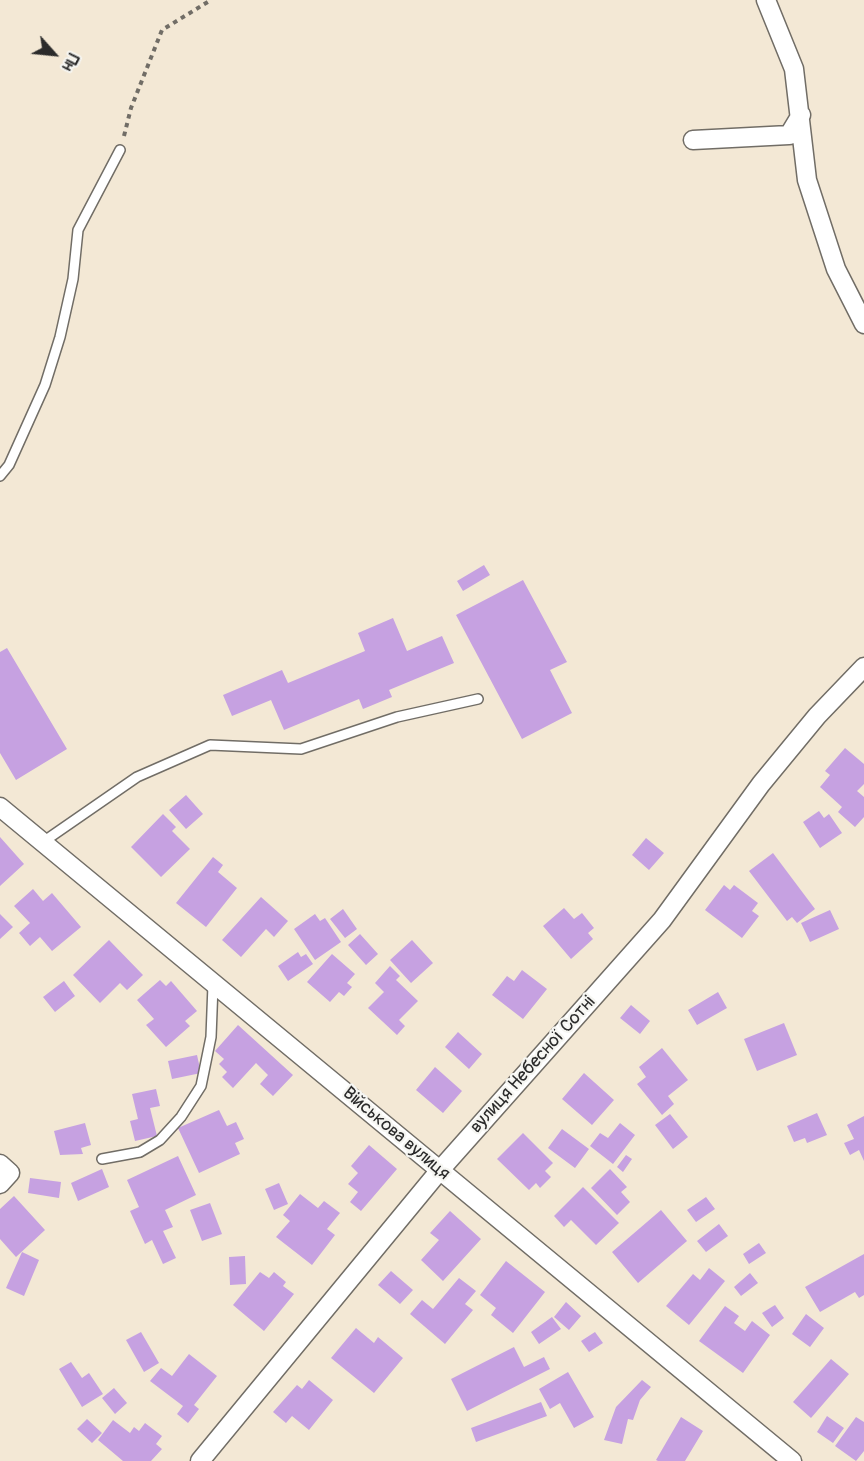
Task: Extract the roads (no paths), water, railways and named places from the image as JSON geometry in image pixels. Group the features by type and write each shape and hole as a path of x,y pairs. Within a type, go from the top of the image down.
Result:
{"street":[{"path":"766,0 794,69 807,180 836,269 864,324"},
{"path":"693,140 789,135 801,115"},
{"name":"вулиця Небесної Сотні","path":"200,1461 440,1170 662,920 761,784 817,716 864,667"},
{"name":"Військова вулиця","path":"0,807 792,1461"},
{"path":"0,1164 10,1173 0,1184"}],"lane":[{"path":"0,476 9,465 45,385 60,338 73,279 78,230 120,150"},
{"path":"43,842 136,777 210,745 301,749 397,717 478,699"},
{"path":"102,1159 140,1152 160,1140 182,1117 201,1086 212,1037 213,982"}]}
